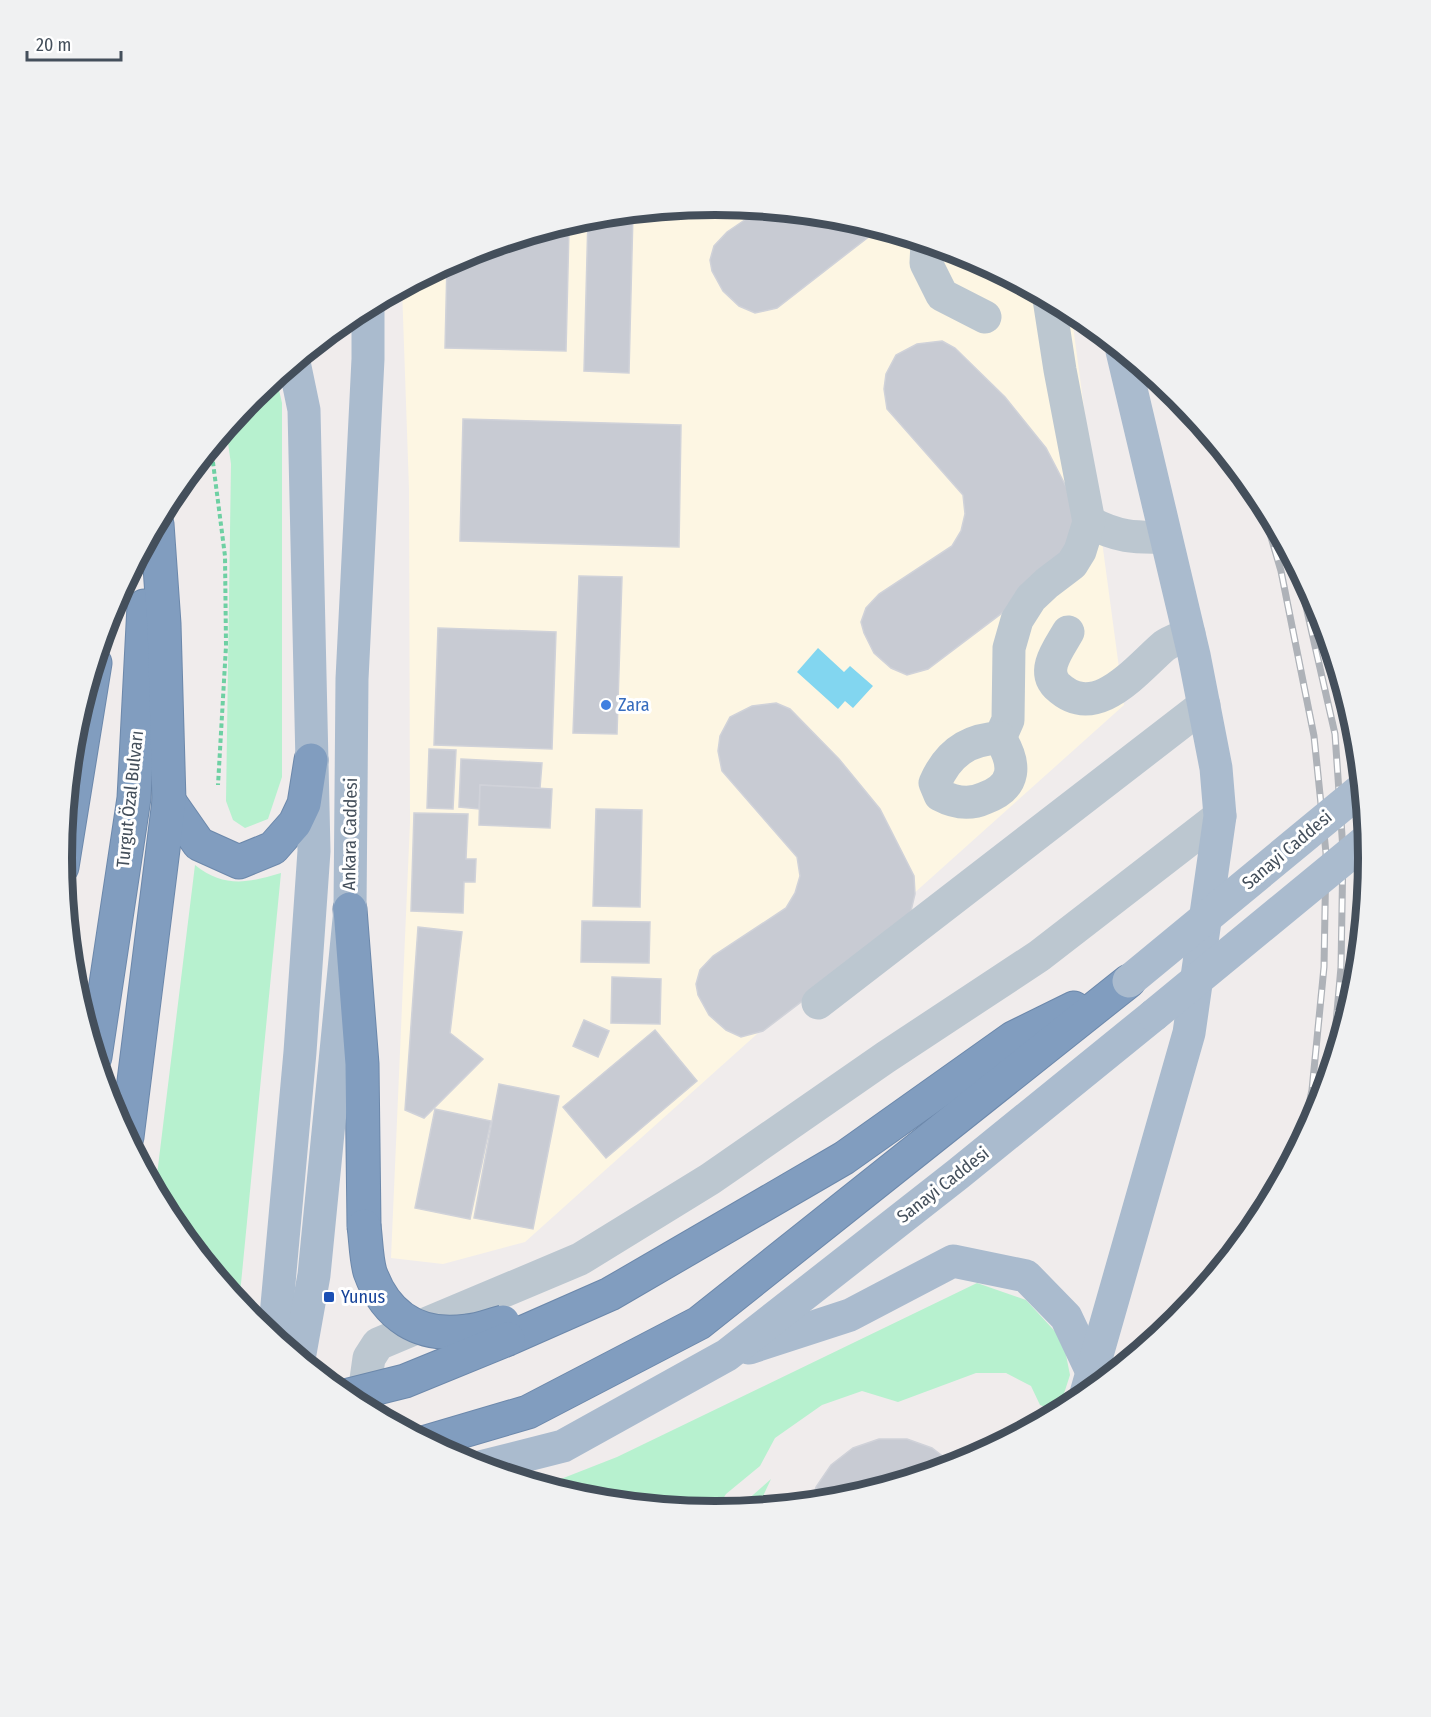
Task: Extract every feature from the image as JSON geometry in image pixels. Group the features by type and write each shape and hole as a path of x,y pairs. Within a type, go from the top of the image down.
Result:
{"highway":[{"path":"129,1122 169,801 164,624 158,537"},
{"name":"Turgut Özal Bulvarı","path":"98,1038 134,798 147,557"},
{"path":"169,801 199,844 239,862 273,848 295,823 304,804 311,760"},
{"path":"350,909 362,1064 364,1226 370,1271 389,1308 407,1322 437,1332 505,1331"},
{"path":"357,1393 405,1381 505,1331 610,1294 844,1158 1013,1038 1129,981"},
{"path":"437,1439 528,1412 699,1323 1129,981"}],"main road":[{"name":"Ankara Caddesi","path":"301,1350 314,1275 350,909 352,679 369,359 368,317"},
{"path":"359,322 369,359"},
{"path":"1089,1382 1189,1033 1220,816 1216,768 1204,705 1125,362"},
{"name":"Ankara Caddesi","path":"275,1328 300,1052 314,863 311,622 304,410 296,371"},
{"name":"Sanayi Caddesi","path":"1129,981 1355,794"},
{"name":"Sanayi Caddesi","path":"496,1463 563,1446 727,1355 949,1181 1359,847"},
{"path":"727,1355 850,1315 953,1261 1026,1276 1066,1317 1087,1383"}],"street":[{"path":"927,251 926,263 942,295 985,317"},
{"path":"1000,738 1008,720 1009,648 1017,620 1031,598 1072,564 1080,551 1089,522 1051,309"},
{"path":"1089,522 1128,537 1165,537"},
{"path":"1068,632 1052,661 1050,671 1055,684 1067,694 1084,699 1094,698 1116,688 1166,645 1189,634"},
{"path":"818,1003 1204,705"},
{"path":"363,1397 369,1358 378,1344 580,1259 710,1179 886,1057 1040,956 1220,816"}],"path":[{"path":"212,458 225,556 226,646 218,784"}],"shaded area":[{"path":"673,216 758,216 799,221 841,227 922,249 1000,281 1073,323 1124,705 525,1242 443,1264 391,1258 410,823 409,489 402,297 431,281 509,249 549,237 590,227"}],"green space":[{"path":"278,387 282,403 282,777 268,819 245,828 233,820 226,801 231,464 228,440"},
{"path":"195,865 216,877 236,881 247,881 281,873 240,1292 180,1216 157,1178"},
{"path":"977,1283 1026,1300 1063,1340 1070,1375 1062,1401 1049,1409 1040,1405 1031,1386 1006,1373 976,1373 898,1402 862,1391 822,1405 775,1438 760,1466 726,1494 721,1502 673,1501 632,1496 590,1490 555,1481 617,1457"},
{"path":"771,1479 763,1500 746,1501"}],"water":[{"path":"818,648 844,672 850,666 873,686 853,708 845,701 838,709 797,672"}],"building":[{"path":"751,216 841,227 872,234 777,308 755,313 739,306 723,291 712,271 710,260 714,246 727,232"},
{"path":"633,221 629,373 584,371 588,228"},
{"path":"569,232 566,351 445,348 447,274 509,249"},
{"path":"942,341 955,348 1005,397 1046,448 1072,498 1076,549 1067,564 928,669 907,675 891,668 874,653 861,622 866,608 879,594 952,546 961,531 965,514 963,495 887,409 884,389 886,374 896,355 917,344"},
{"path":"463,419 681,425 679,547 460,541"},
{"path":"579,576 622,577 617,734 573,733"},
{"path":"438,628 556,632 552,749 434,745"},
{"path":"776,703 790,709 839,759 880,809 914,876 915,894 911,911 901,926 763,1031 741,1037 726,1030 709,1015 698,995 696,984 700,970 713,956 786,908 795,893 800,876 797,857 722,771 718,751 720,736 730,717 752,706"},
{"path":"429,749 456,750 453,809 427,808"},
{"path":"461,759 542,763 540,788 480,785 479,809 459,807"},
{"path":"480,785 552,789 550,828 479,825"},
{"path":"596,809 642,810 640,907 593,906"},
{"path":"414,813 468,814 466,859 476,859 475,882 464,882 463,913 411,911"},
{"path":"582,921 650,922 649,963 581,962"},
{"path":"418,927 462,932 450,1033 483,1059 424,1118 405,1110"},
{"path":"612,977 661,979 660,1024 611,1023"},
{"path":"584,1020 609,1031 598,1057 573,1046"},
{"path":"655,1030 697,1081 606,1158 563,1107"},
{"path":"499,1084 559,1096 533,1229 474,1218"},
{"path":"435,1109 491,1121 470,1219 415,1208"},
{"path":"879,1439 907,1439 932,1448 946,1459 882,1480 814,1494 816,1487 831,1465 853,1448"}],"railway":[{"path":"1269,531 1281,571 1314,736 1326,853 1324,967 1312,1090 1308,1110"},
{"path":"1304,599 1335,734 1343,850 1341,967 1335,1031"}],"place":[{"name":"Zara","path":"606,705"},
{"name":"Yunus","path":"329,1297"}]}
